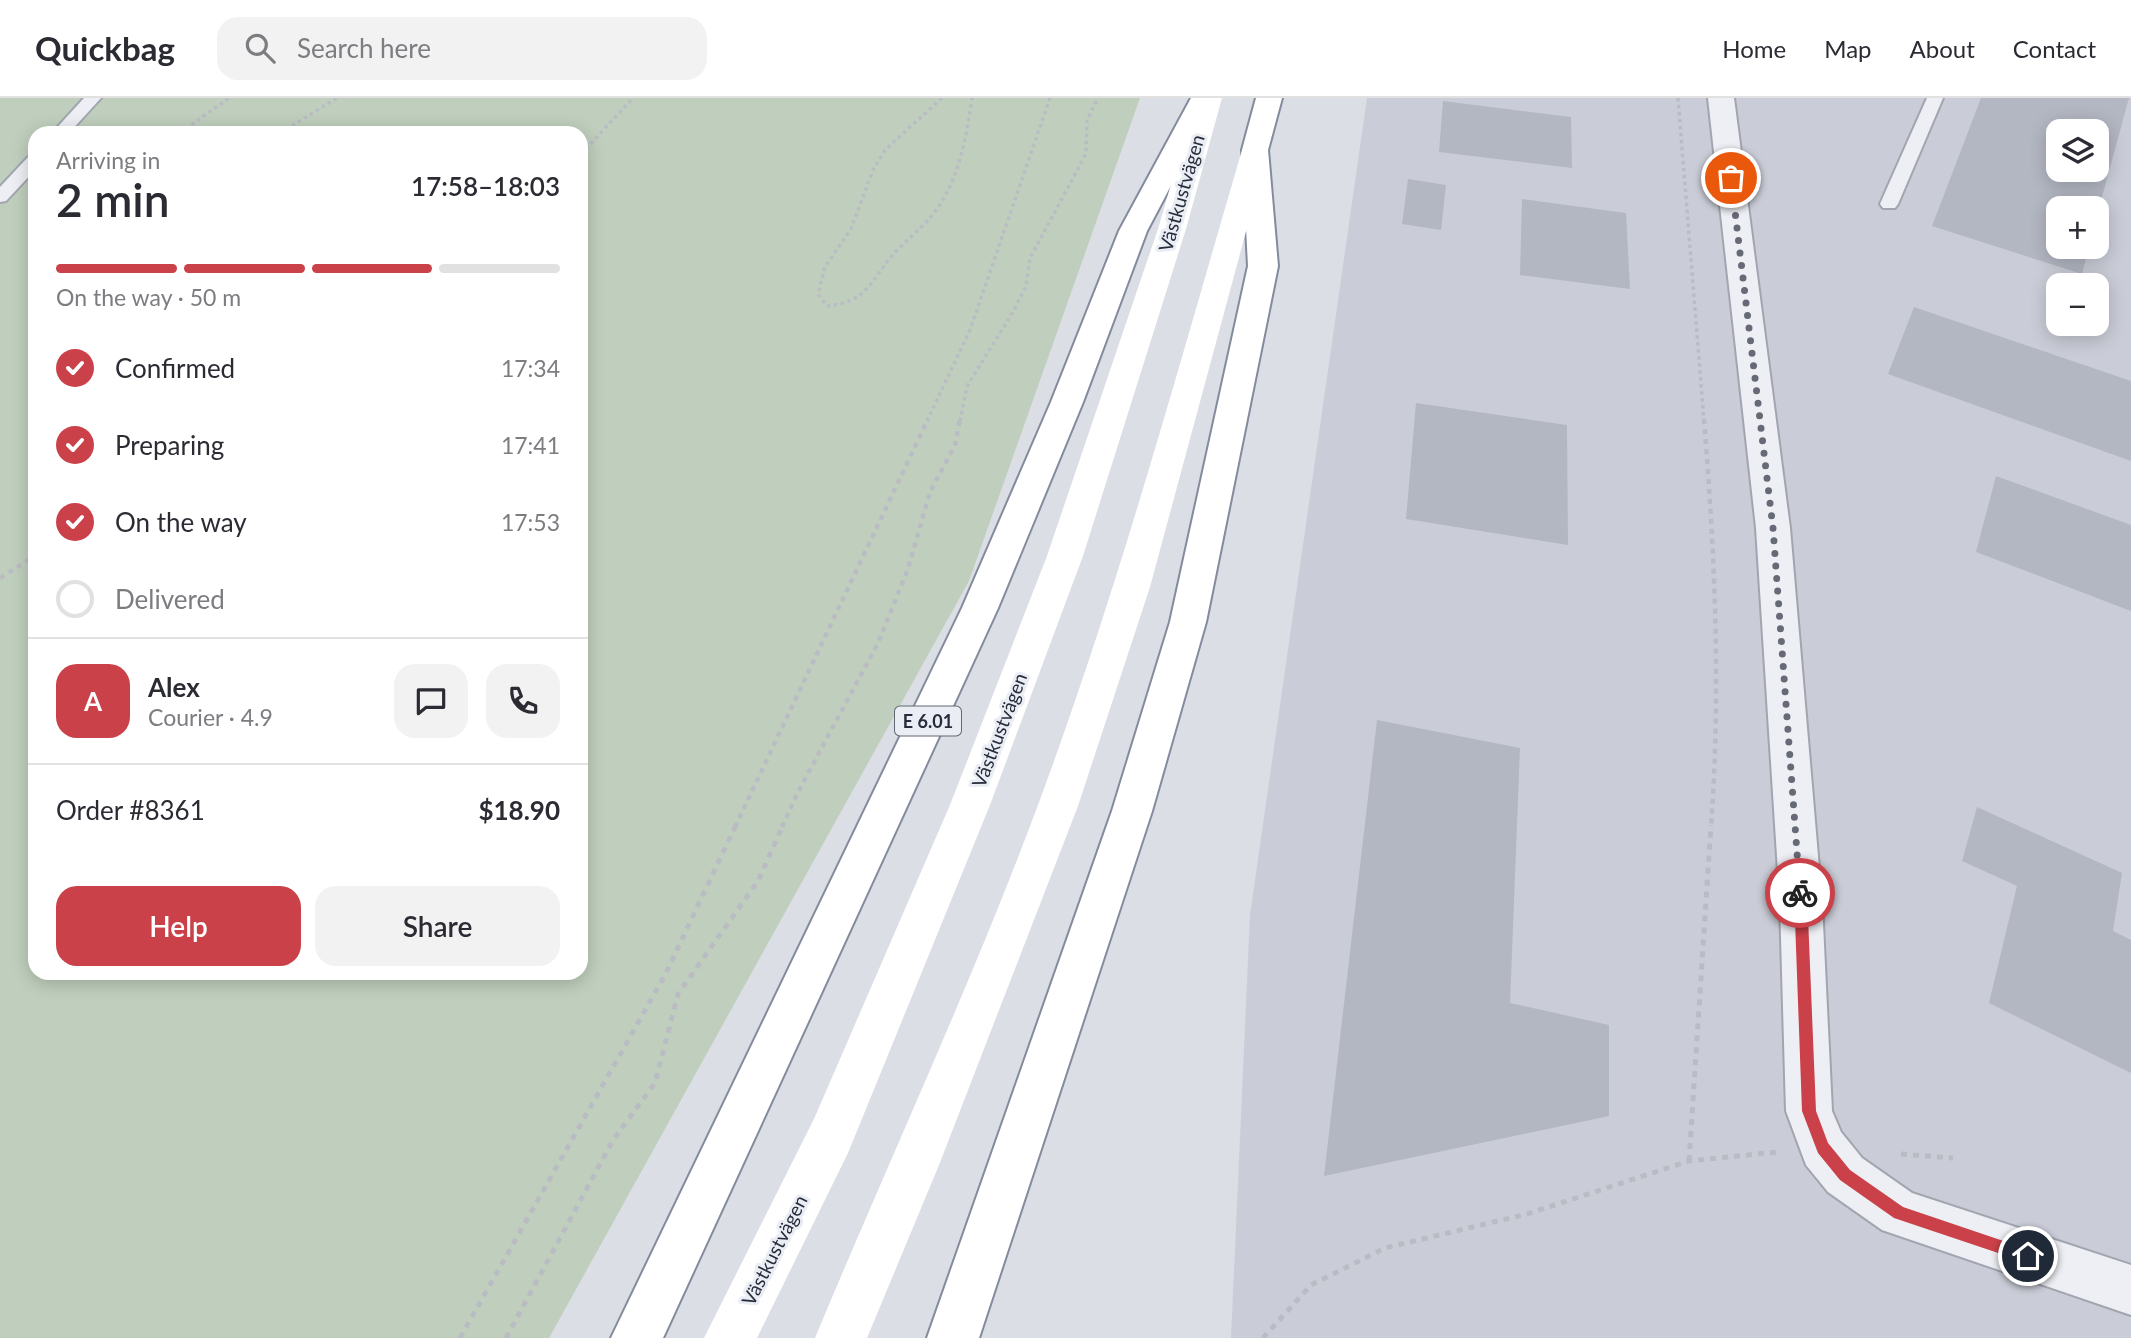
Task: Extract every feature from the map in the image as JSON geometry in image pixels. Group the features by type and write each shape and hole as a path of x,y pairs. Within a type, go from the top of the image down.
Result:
{"main road":[{"name":"E 6.01","path":"636,1338 980,608 1067,402 1133,231 1207,98"},
{"name":"Västkustvägen","path":"730,1338 831,1136 980,780 1070,543 1172,229 1207,98"},
{"path":"841,1338 915,1165 1058,806 1132,587 1269,98"},
{"path":"953,1338 1132,811 1188,622 1263,266 1255,150"}],"street":[{"path":"1721,98 1773,528 1801,903 1809,1111 1823,1148 1845,1175 1899,1213 2131,1290"}],"lane":[{"path":"67,126 93,98"},
{"path":"1889,204 1936,98"},
{"path":"0,197 28,167"}],"path":[{"path":"190,126 229,98"},
{"path":"291,126 337,98"},
{"path":"588,146 633,98"},
{"path":"942,98 886,150 873,170 851,229 825,267 818,294 827,306 856,302 868,291 880,270 895,253 936,212 965,145 972,98"},
{"path":"460,1338 659,988 970,330 1050,98"},
{"path":"506,1338 613,1140 655,1083 678,994 758,880 798,792 878,643 908,569 930,492 955,446 967,386 1013,313 1026,286 1030,258 1086,154 1087,120 1098,98"},
{"path":"1678,98 1715,553 1717,715 1689,1161"},
{"path":"0,578 28,560"},
{"path":"1263,1338 1311,1285 1385,1248 1527,1214 1689,1161 1823,1148"}],"shaded area":[{"path":"1367,98 2131,98 2131,1338 1231,1338 1250,915"}],"green space":[{"path":"0,98 1140,98 969,581 549,1338 0,1338"}],"building":[{"path":"1981,98 2129,98 2109,171 2109,119 2046,119 2046,182 2106,182 2102,196 2046,196 2046,259 2086,259 2082,273 1932,226"},
{"path":"1443,101 1571,117 1572,168 1439,152"},
{"path":"1408,179 1446,185 1441,230 1402,224"},
{"path":"1522,199 1626,213 1630,289 1520,275"},
{"path":"1914,307 2131,381 2131,461 1888,374"},
{"path":"1416,403 1567,425 1568,545 1406,519"},
{"path":"1996,476 2131,525 2131,611 1976,552"},
{"path":"1377,720 1520,748 1510,1003 1609,1025 1609,1116 1324,1176"},
{"path":"1977,807 2122,873 2113,931 2131,940 2131,1073 1989,1003 2017,886 1962,861"}],"way so far":[{"path":"1731,178 1773,528 1800,893"}],"route":[{"path":"1800,893 1809,1111 1823,1148 1845,1175 1899,1213 2028,1256"}]}
